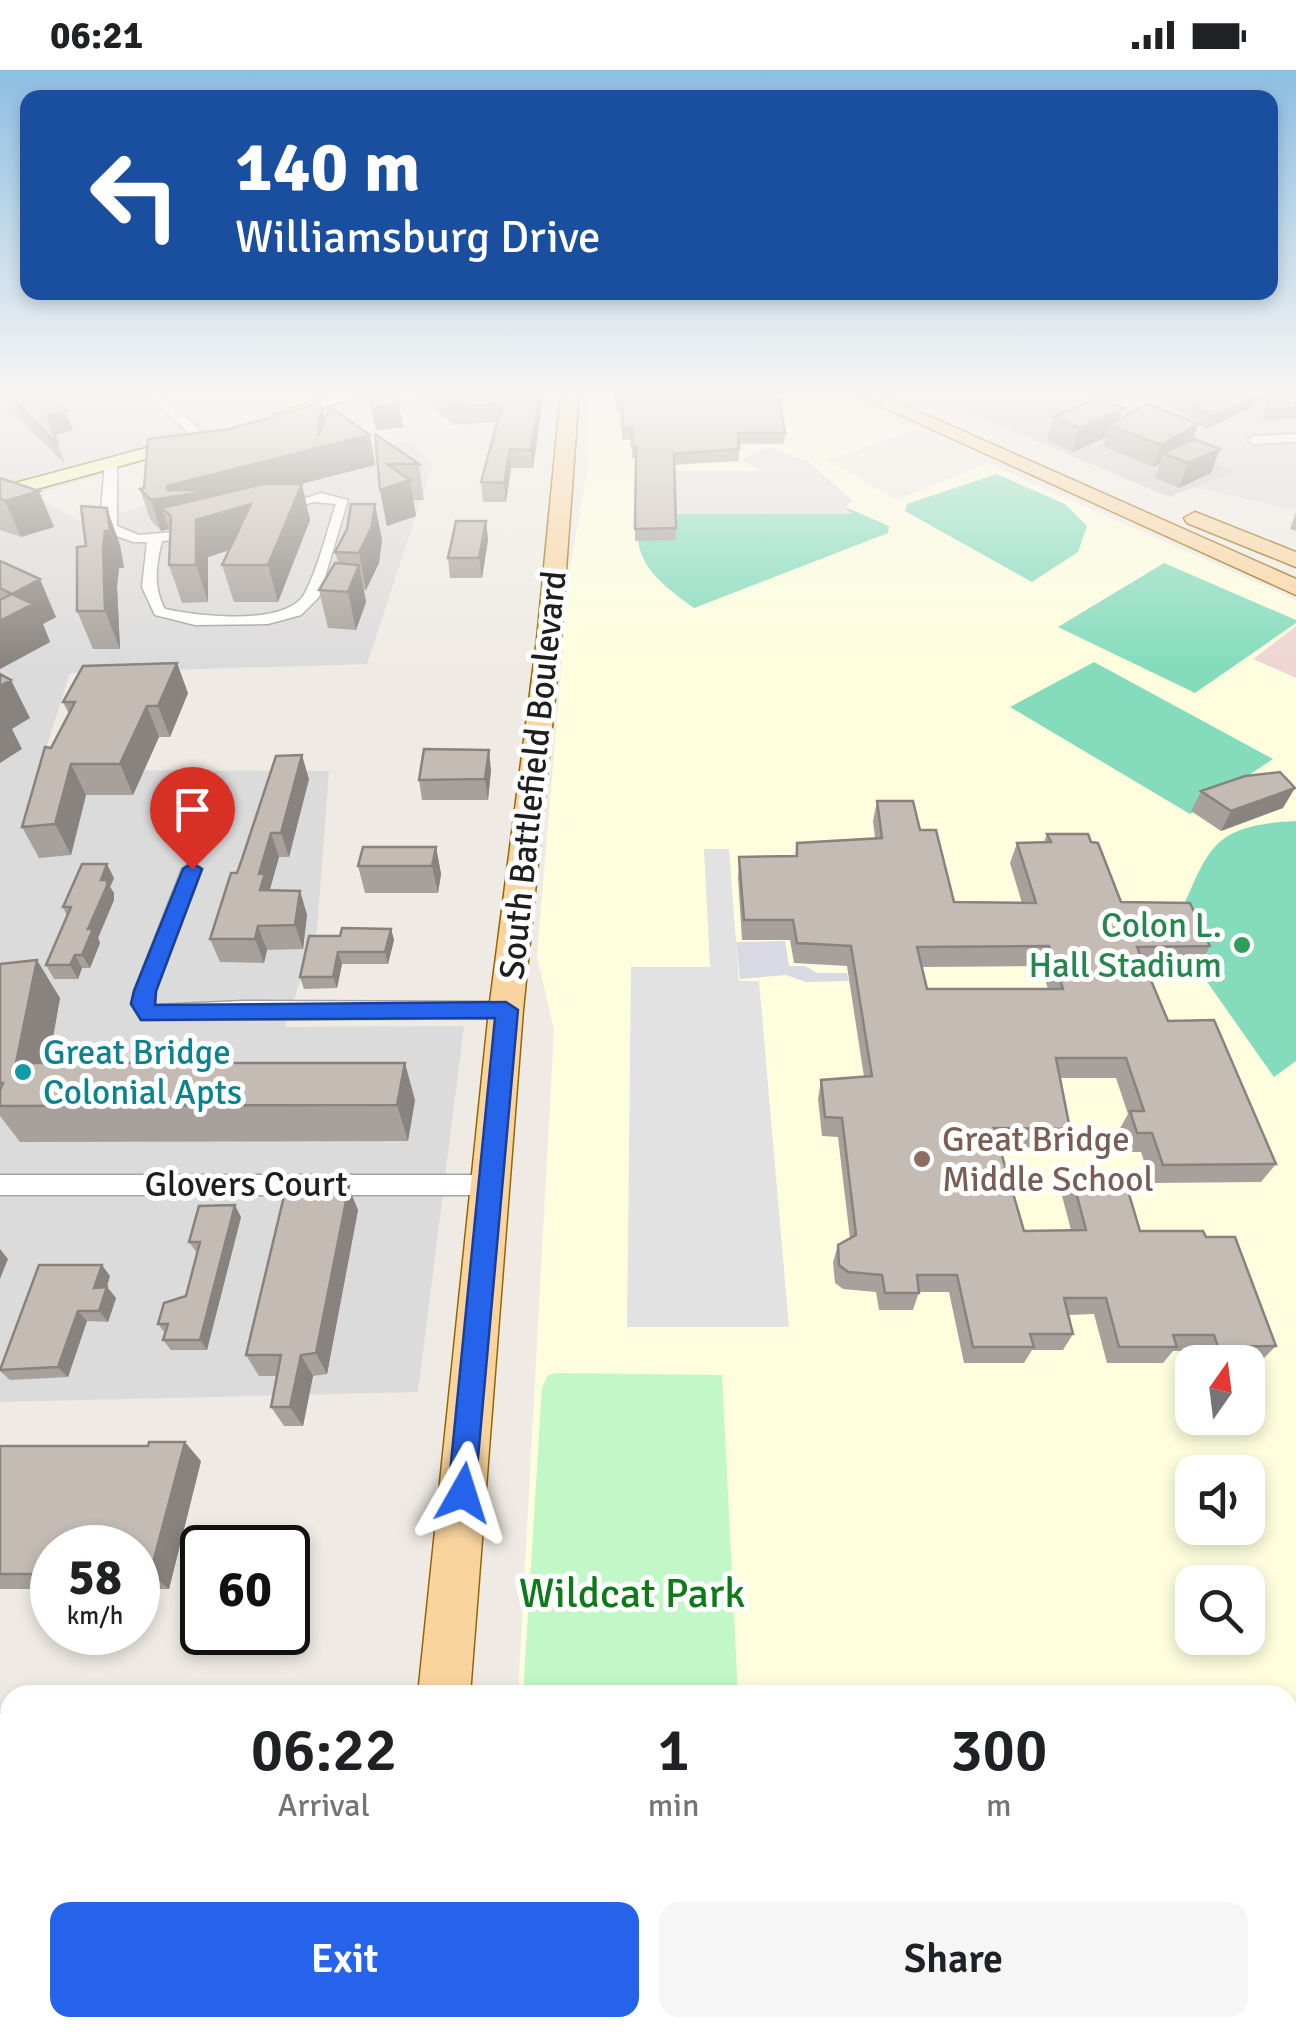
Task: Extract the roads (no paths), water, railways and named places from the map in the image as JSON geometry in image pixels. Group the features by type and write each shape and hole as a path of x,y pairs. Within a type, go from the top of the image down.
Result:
{"main road":[{"path":"0,493 33,484"},
{"name":"South Battlefield Boulevard","path":"445,1685 506,1010 551,620 562,484"},
{"path":"1064,484 1296,588"},
{"path":"1117,484 1296,560"}],"street":[{"path":"110,484 107,521 111,529 131,538 155,540 219,528"},
{"path":"155,540 150,553 152,598 160,612 195,620 282,617 296,612 311,597 343,504 334,497 322,496 257,516"},
{"path":"192,869 145,991 142,1004 149,1014 244,1009 506,1010"},
{"name":"Glovers Court","path":"0,1185 492,1185"}],"place":[{"name":"Colon L. Hall Stadium","path":"1242,945"},
{"name":"Great Bridge Colonial Apts","path":"23,1072"},
{"name":"Great Bridge Middle School","path":"922,1159"}],"park label":[{"name":"Wildcat Park","path":"632,1593"}]}
